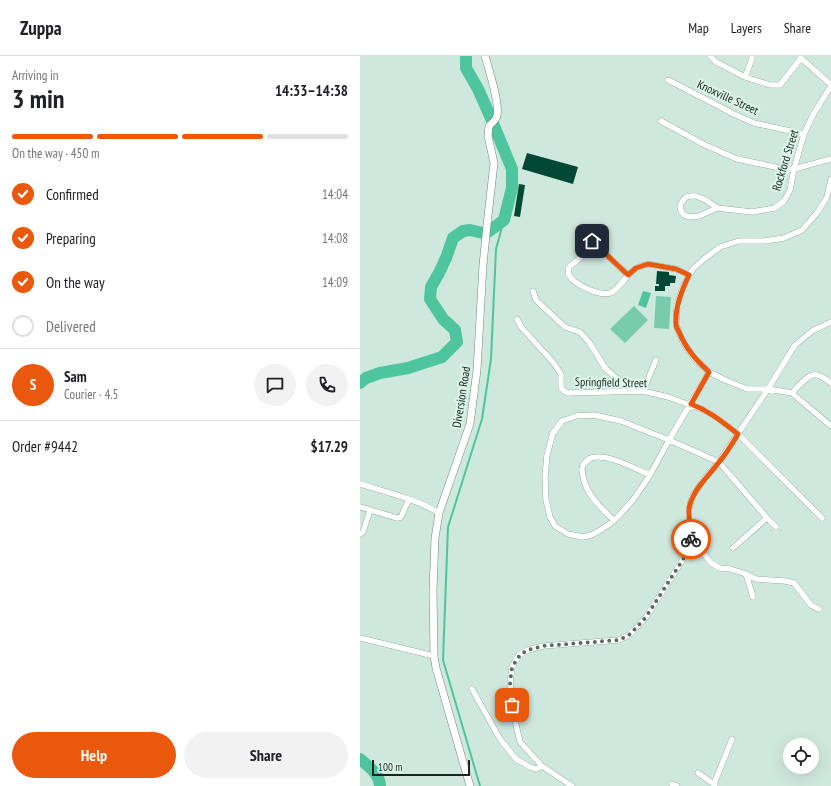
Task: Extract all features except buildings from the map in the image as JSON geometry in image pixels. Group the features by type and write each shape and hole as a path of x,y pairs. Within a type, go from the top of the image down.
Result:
{"street":[{"name":"Diversion Road","path":"470,786 436,668 434,656 433,588 435,538 439,513 470,424 478,370 483,265 494,163 488,136 489,126 497,118 498,110 494,88 485,56"},
{"path":"710,56 716,62 745,77 770,85 780,85 801,57 831,85"},
{"path":"745,77 752,56"},
{"name":"Knoxville Street","path":"668,80 754,123 804,134"},
{"name":"Rockford Street","path":"717,208 700,216 690,217 684,215 680,207 681,203 686,197 696,196 706,200 717,208 752,212 775,208 784,201 790,190 794,169 804,134 812,115 831,85"},
{"path":"660,121 703,144 737,159 785,169 794,169 831,159"},
{"path":"831,179 828,197 817,213 802,230 784,238 765,241 739,241 720,247 694,268 682,290 677,305 676,325 683,342 694,358 709,372 747,388 768,389 792,393 831,426"},
{"path":"583,234 628,275"},
{"path":"596,245 569,267 568,274 572,280 601,294 610,293 636,268 648,264 676,269 689,275"},
{"path":"532,291 536,300 565,327 580,332 589,342 605,368 615,377 636,391"},
{"name":"Springfield Street","path":"517,319 521,326 553,362 561,374 561,388 564,392 643,391 668,396 704,410 716,417 738,434 822,518"},
{"path":"572,786 542,766 520,742 514,716 510,683 512,667 520,655 528,650 543,646 619,640 629,635 636,628 646,617 689,550 692,535 689,522 689,509 692,497 738,434 795,345 812,330 831,322"},
{"path":"643,391 656,360"},
{"path":"709,372 669,440 650,475 632,500 614,521 599,531 583,537 568,534 555,526 550,517 546,500 546,477 547,454 553,433 562,421 576,416 594,415 621,421 669,440 719,462 776,527"},
{"path":"792,393 810,375 819,375 831,383"},
{"path":"614,521 586,489 582,469 585,462 592,458 598,457 621,462 650,475"},
{"path":"360,484 409,499 439,513"},
{"path":"360,507 397,518 401,517 409,499"},
{"path":"360,534 363,532 370,510"},
{"path":"733,548 767,518"},
{"path":"689,522 696,533 704,554 712,563 720,568 730,569 756,579 794,583 811,605 818,609"},
{"path":"746,574 753,597"},
{"path":"360,638 434,656"},
{"path":"472,689 500,739 516,759 536,769 542,766"},
{"path":"698,773 714,785 732,738"}],"shaded area":[{"path":"643,291 651,293 646,308 638,305"},
{"path":"656,296 671,297 669,329 654,328"},
{"path":"634,306 648,320 625,343 610,329"}],"waterway":[{"path":"466,56 466,68 478,89 512,169 512,188 504,220 488,232"},
{"path":"480,786 443,660 448,527 482,419 491,359 496,249 504,220"},
{"path":"360,383 366,378 380,373 408,368 442,357 457,342 455,330 443,319 430,299 431,287 446,258 453,238 463,231 470,230 483,233"},
{"path":"360,759 376,774 380,782 380,786"}],"way so far":[{"path":"512,705 510,683 512,667 520,655 528,650 543,646 619,640 629,635 646,617 672,577 689,550 691,539"}],"route":[{"path":"592,241 628,275 636,268 648,264 676,269 689,275 677,305 676,325 683,342 694,358 709,372 691,404 716,417 738,434 692,497 689,509 689,522 692,535 691,539"}]}
